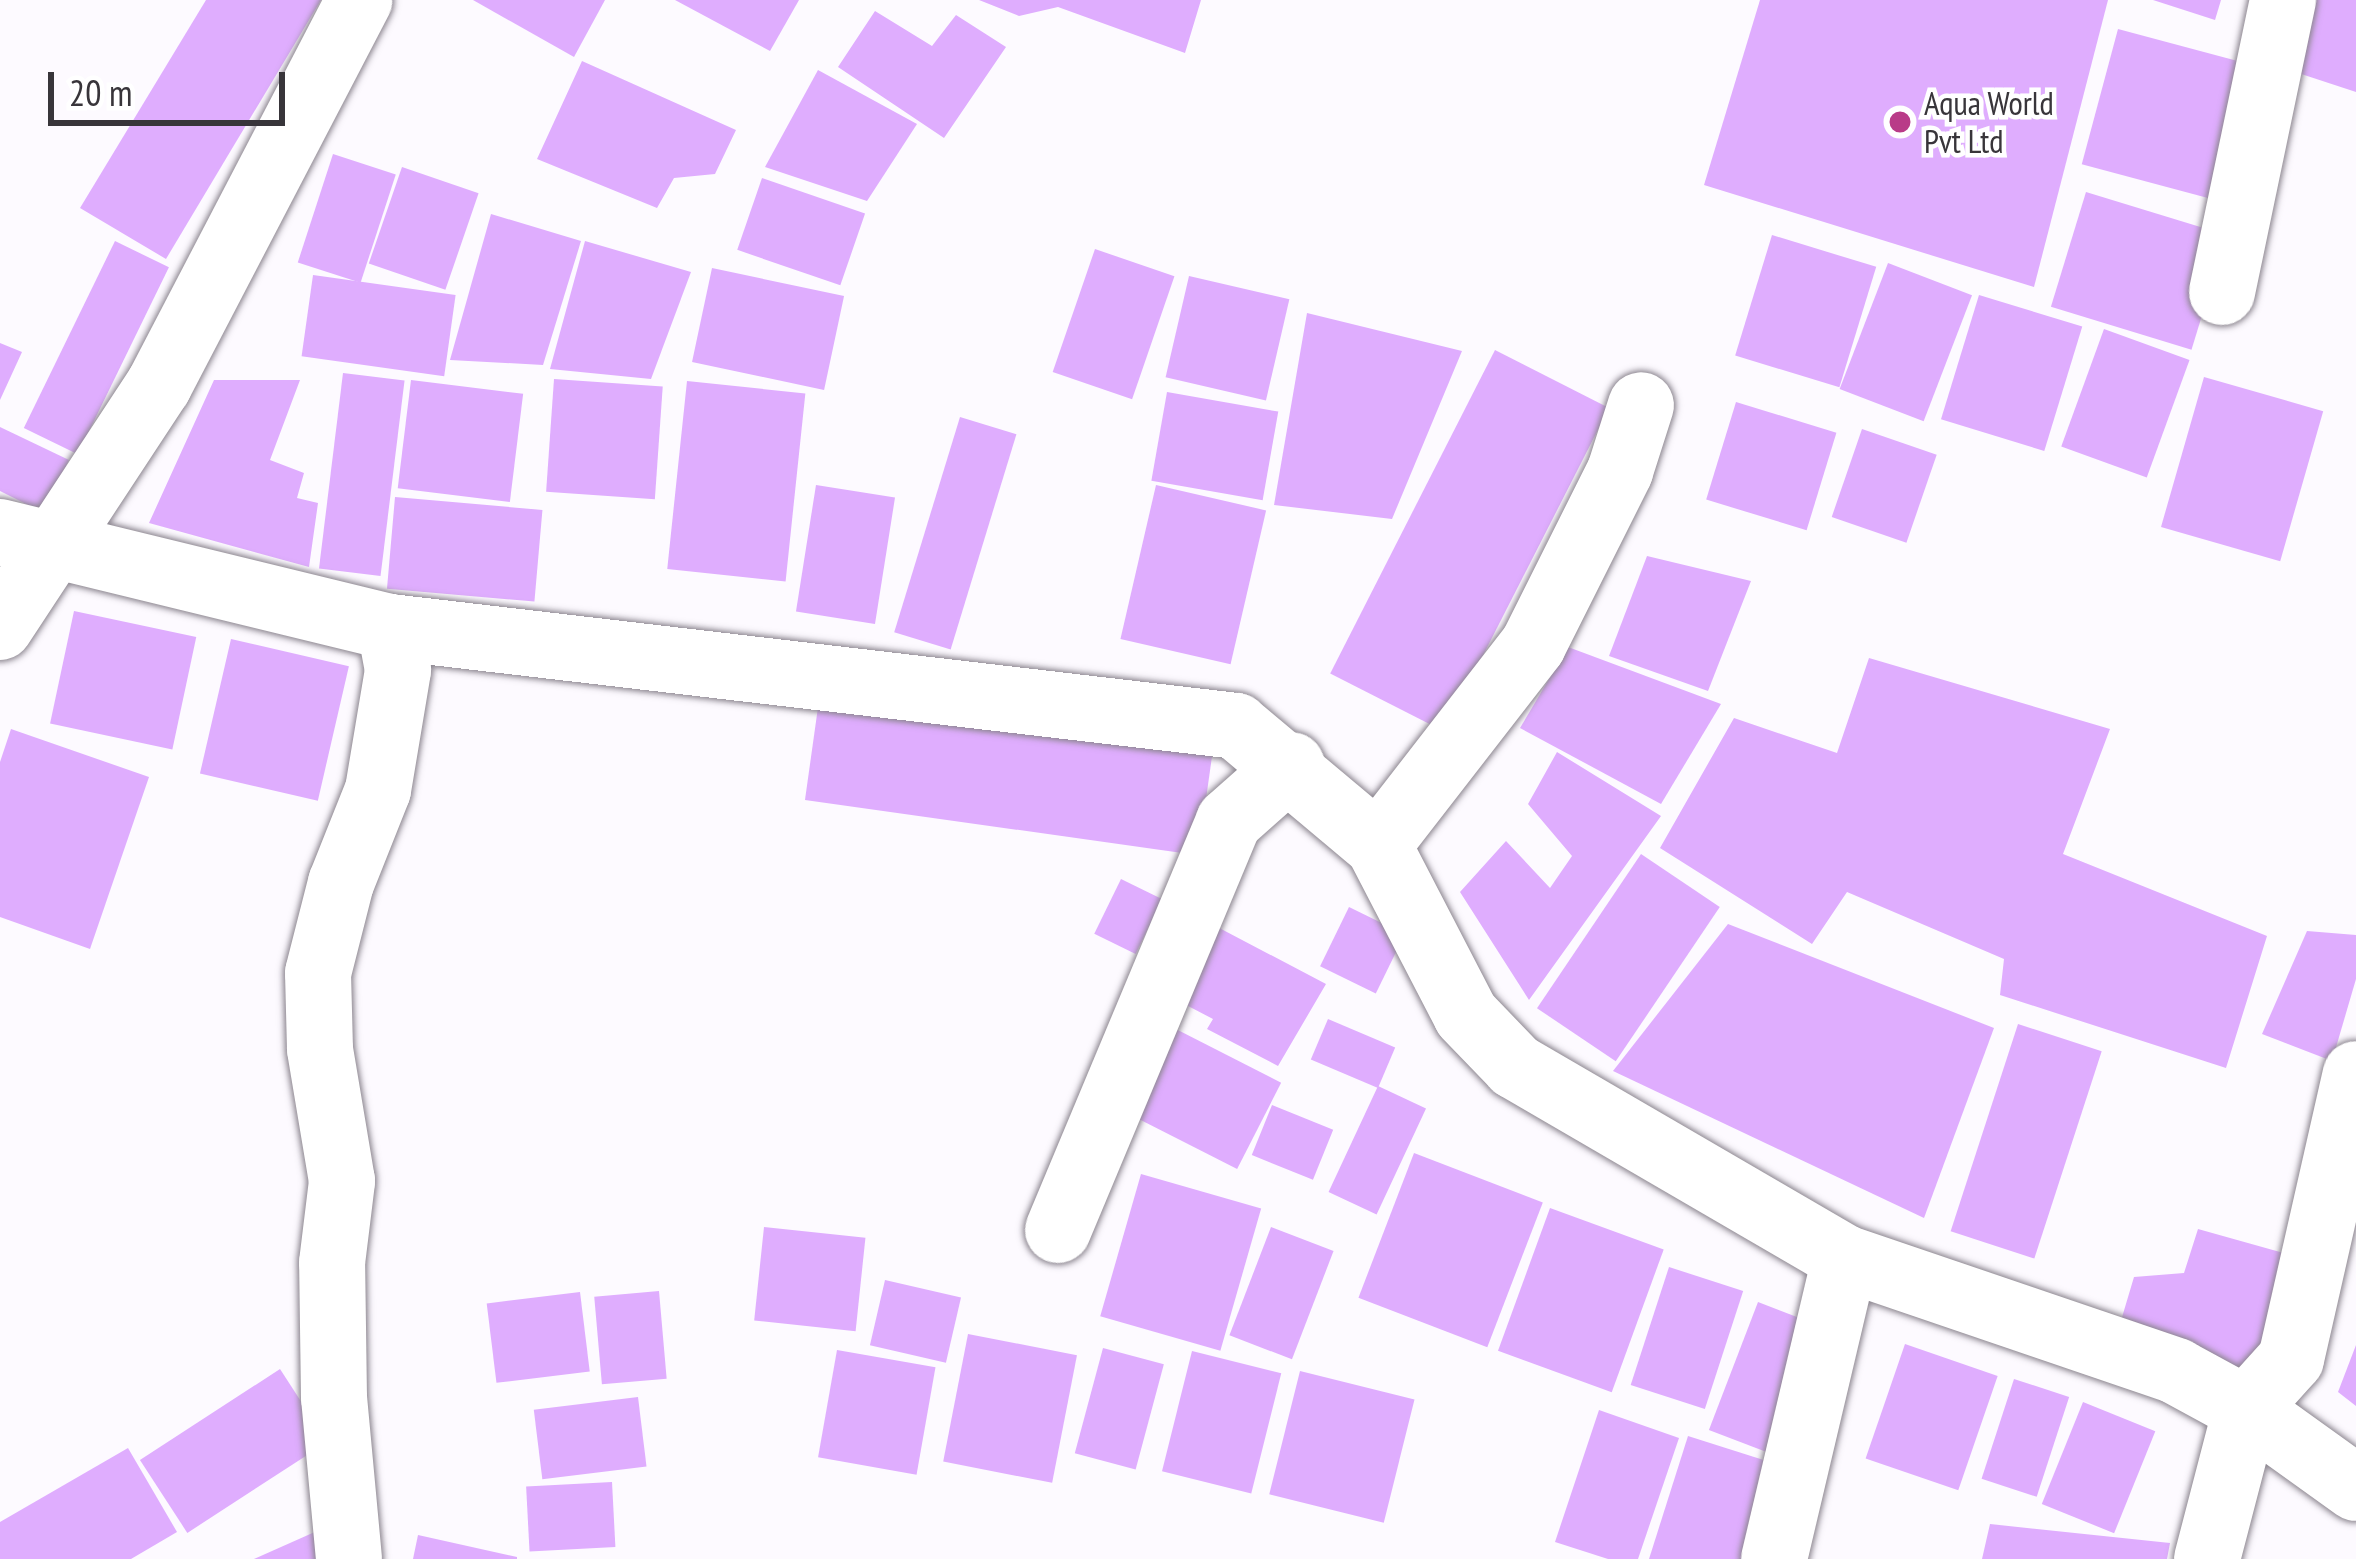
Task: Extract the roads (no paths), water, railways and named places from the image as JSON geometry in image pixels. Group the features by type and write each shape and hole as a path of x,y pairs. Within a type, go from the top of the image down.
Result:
{"street":[{"path":"0,628 28,541 159,385 359,0"},
{"path":"2222,292 2282,0"},
{"path":"1378,845 1532,645 1620,471 1641,405"},
{"path":"28,541 390,627 1235,725 1292,765 1378,845 1466,1015 1515,1066 1845,1258 2176,1371 2246,1409 2356,1489"},
{"path":"349,1559 334,1398 332,1263 342,1181 320,1049 318,973 341,883 379,790 398,670 390,627"},
{"path":"1058,1230 1228,821 1292,765"},
{"path":"2207,1559 2246,1409 2291,1359 2356,1074"},
{"path":"1774,1559 1845,1258"}],"place":[{"name":"Aqua World Pvt Ltd","path":"1900,122"}]}
